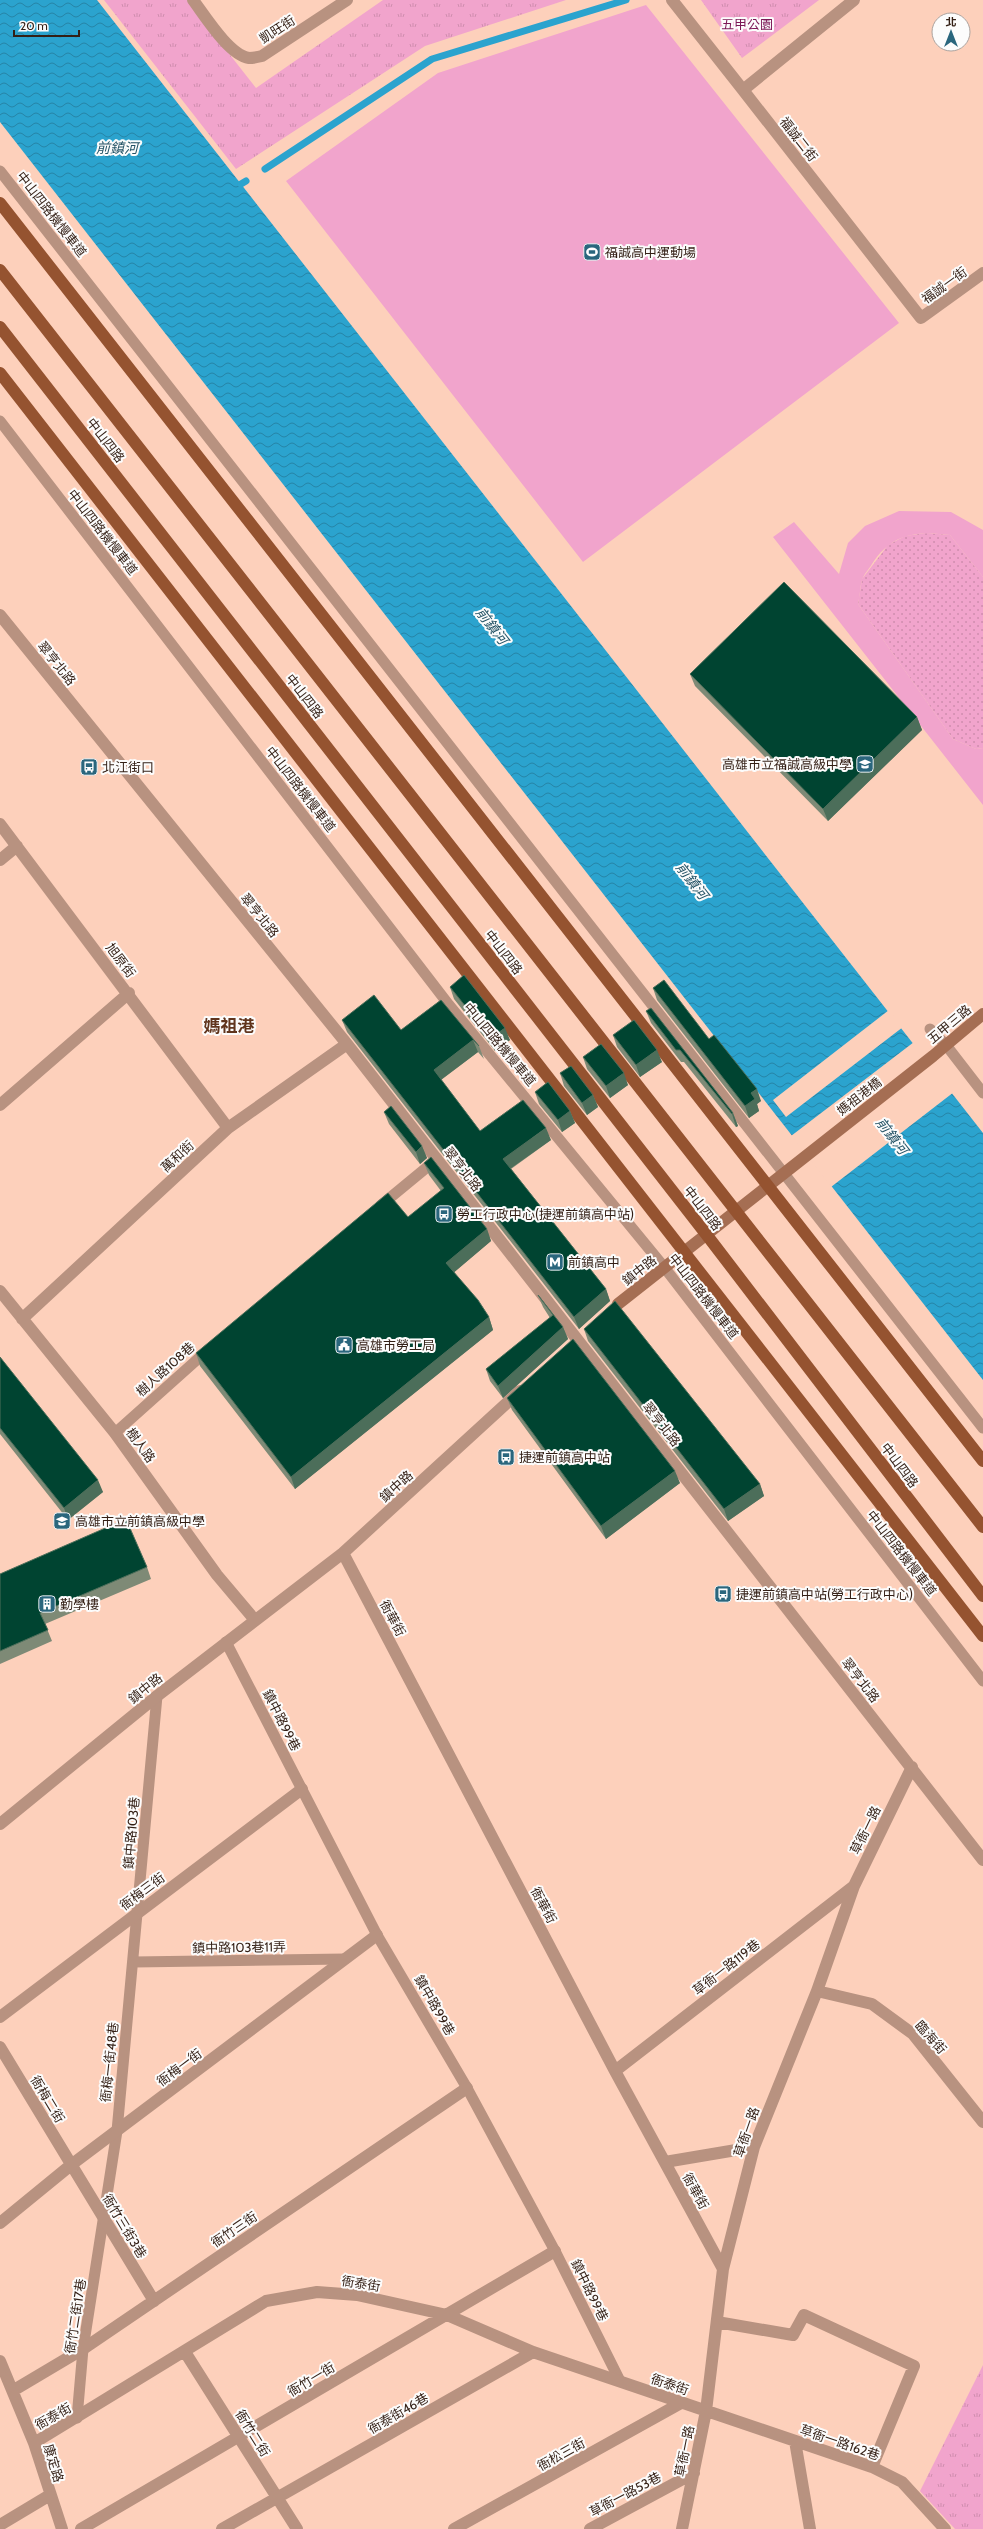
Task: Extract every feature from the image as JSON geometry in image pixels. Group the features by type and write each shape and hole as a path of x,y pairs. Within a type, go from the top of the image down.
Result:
{"main road":[{"path":"0,203 769,1185 983,1461"},
{"name":"中山四路","path":"0,270 737,1210 983,1527"},
{"name":"中山四路","path":"0,327 706,1234 983,1596"},
{"path":"0,373 983,1636"},
{"name":"五甲三路","path":"933,1056 983,1014"},
{"name":"媽祖港橋","path":"802,1158 933,1056"},
{"name":"鎮中路","path":"618,1304 802,1158"}],"street":[{"name":"凱旺街","path":"193,0 224,40 237,53 250,58 262,56 347,0"},
{"name":"福誠二街","path":"672,0 921,318"},
{"path":"743,90 854,0"},
{"name":"福誠一街","path":"921,318 983,273"},
{"name":"翠亨北路","path":"2,622 347,1044 983,1860"},
{"name":"旭原街","path":"0,824 129,993 0,1105"},
{"path":"0,860 16,846"},
{"path":"129,993 228,1128"},
{"name":"萬和街","path":"22,1319 228,1128 347,1044"},
{"name":"樹人路","path":"0,1292 115,1433 217,1575 254,1619"},
{"name":"鎮中路","path":"609,1313 618,1304"},
{"path":"568,1350 588,1332"},
{"name":"鎮中路","path":"0,1824 254,1619 343,1553 528,1384"},
{"name":"衙華街","path":"343,1553 615,2071 723,2268"},
{"name":"草衙一路","path":"682,2529 706,2411 723,2268 754,2147 817,1991 854,1886 912,1767"},
{"name":"衙梅三街","path":"0,2017 302,1789"},
{"name":"草衙一路119巷","path":"615,2071 854,1886"},
{"name":"衙梅一街","path":"0,2224 71,2165 377,1935"},
{"name":"臨海街","path":"817,1991 872,2004 913,2034 983,2122"},
{"name":"衙梅二街","path":"0,2047 71,2165"},
{"name":"衙竹三街","path":"14,2390 84,2349 467,2088"},
{"path":"665,2162 754,2147"},
{"name":"衙竹三街3巷","path":"71,2165 154,2301"},
{"name":"衙竹一街","path":"81,2529 239,2438 555,2251"},
{"name":"衙泰街","path":"34,2443 185,2352 266,2301 318,2292 357,2295 447,2315 533,2352 706,2411"},
{"path":"717,2322 794,2334 804,2315 914,2366 872,2467"},
{"name":"衙竹二街","path":"185,2352 297,2529"},
{"name":"衙泰街46巷","path":"222,2529 533,2352"},
{"name":"康定路","path":"0,2361 14,2390 34,2443 62,2529"},
{"name":"衙松三街","path":"454,2529 681,2403"},
{"name":"草衙一路162巷","path":"706,2411 872,2467 902,2482 945,2529"},
{"path":"795,2441 810,2529"},
{"name":"草衙一路53巷","path":"590,2529 694,2473"},
{"path":"0,2525 50,2495"}],"lane":[{"name":"中山四路機慢車道","path":"0,171 983,1428"},
{"name":"中山四路機慢車道","path":"0,421 449,1005 664,1267 983,1681"},
{"path":"930,1028 946,1045 983,1093"},
{"path":"370,1215 437,1159"},
{"name":"樹人路108巷","path":"115,1433 220,1340"},
{"name":"鎮中路99巷","path":"226,1642 377,1935 467,2088 555,2251 620,2381"},
{"name":"鎮中路103巷","path":"130,1996 139,1911 157,1696"},
{"name":"鎮中路103巷11弄","path":"134,1962 345,1959"},
{"name":"衙梅一街48巷","path":"104,2219 117,2131 130,1996"},
{"name":"衙竹二街17巷","path":"77,2418 84,2349 104,2219"}],"green space":[{"path":"104,0 187,0 256,88 383,0 566,0 425,46 236,169"},
{"name":"五甲公園","path":"701,0 819,0 742,58"},
{"name":"福誠高中運動場","path":"646,5 899,323 583,562 286,181 438,73"},
{"path":"899,511 951,512 983,530 983,577 950,535 926,533 906,536 888,546 872,564 862,580 858,604 953,739 976,749 983,748 983,805 773,537 794,522 839,574 848,543 865,526"},
{"path":"926,533 950,535 983,577 983,748 976,749 953,739 858,604 862,579 888,545 905,536"},
{"path":"983,2365 983,2529 955,2529 920,2491"}],"water":[{"name":"前鎮河","path":"0,0 97,0 983,1133 983,1380 0,122"}],"pier":[{"path":"889,1010 903,1027 786,1117 773,1100"},
{"path":"914,1042 954,1092 831,1187 791,1136"}],"building":[{"path":"784,582 917,717 823,809 690,674"},
{"path":"464,975 505,1028 491,1038 450,987"},
{"path":"664,980 709,1039 714,1035 757,1089 751,1093 755,1099 745,1106 653,988"},
{"path":"374,995 401,1030 441,1000 479,1046 473,1040 434,1070 480,1131 523,1100 546,1128 503,1159 606,1289 574,1317 342,1020"},
{"path":"651,1008 733,1113 732,1114 680,1050 676,1050 646,1011"},
{"path":"634,1020 657,1050 636,1065 613,1035"},
{"path":"601,1044 624,1073 606,1086 583,1057"},
{"path":"571,1066 593,1095 582,1103 560,1073"},
{"path":"548,1082 570,1111 558,1120 535,1092"},
{"path":"391,1106 422,1146 416,1152 384,1112"},
{"name":"高雄市勞工局","path":"431,1157 487,1229 446,1263 478,1300 489,1317 291,1477 196,1353 388,1193 408,1217 444,1188 424,1163"},
{"path":"538,1295 563,1327 498,1386 486,1369 553,1315"},
{"path":"615,1301 760,1484 724,1509 584,1329"},
{"path":"573,1339 675,1471 601,1526 507,1398"},
{"path":"0,1357 98,1480 64,1508 0,1428"},
{"name":"勤學樓","path":"126,1519 147,1567 40,1613 48,1630 0,1651 0,1574"}],"waterway":[{"path":"265,169 432,59 626,0"},
{"path":"241,184 246,181"}],"place":[{"name":"福誠高中運動場","path":"592,252"},
{"name":"高雄市立福誠高級中學","path":"865,764"},
{"name":"北江街口","path":"89,767"},
{"name":"勞工行政中心(捷運前鎮高中站)","path":"444,1214"},
{"name":"前鎮高中","path":"555,1262"},
{"name":"高雄市勞工局","path":"344,1345"},
{"name":"捷運前鎮高中站","path":"506,1457"},
{"name":"高雄市立前鎮高級中學","path":"62,1521"},
{"name":"捷運前鎮高中站(勞工行政中心)","path":"723,1594"},
{"name":"勤學樓","path":"47,1604"}],"district":[{"name":"媽祖港","path":"229,1026"}]}
